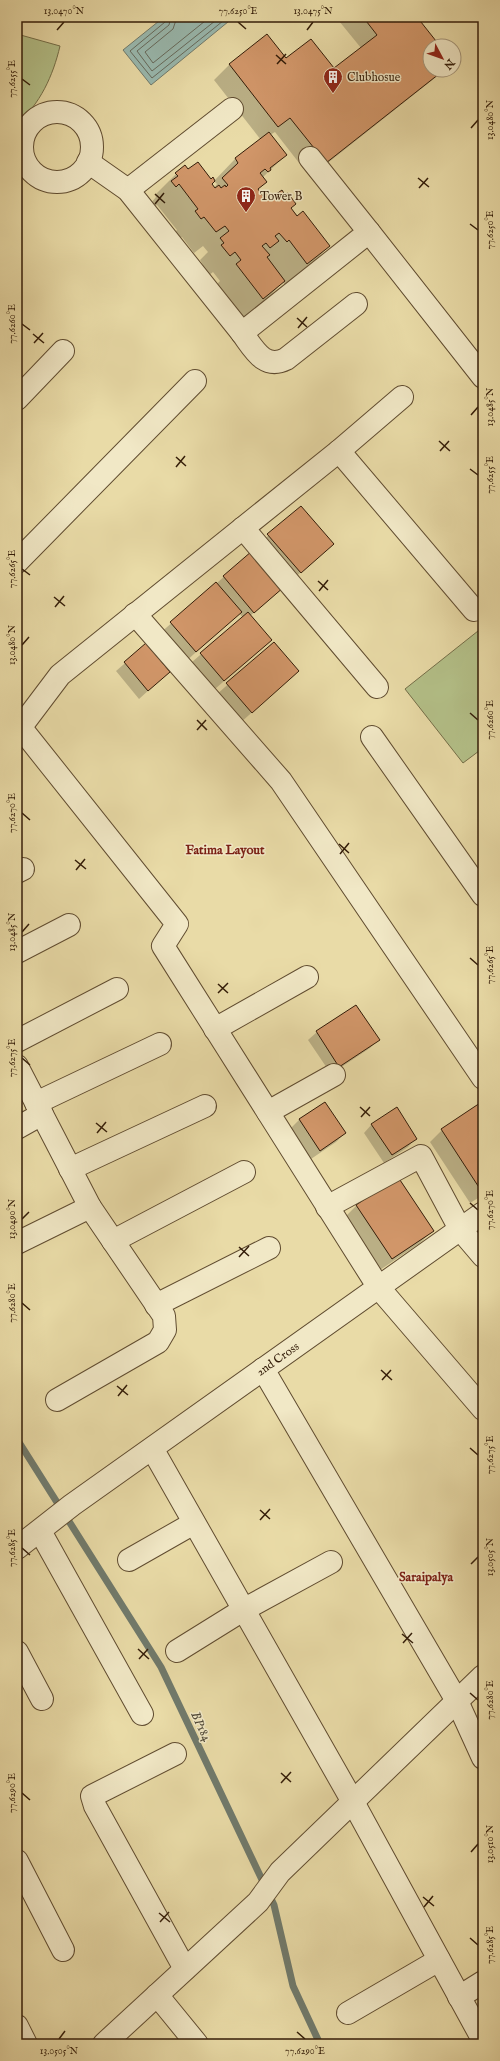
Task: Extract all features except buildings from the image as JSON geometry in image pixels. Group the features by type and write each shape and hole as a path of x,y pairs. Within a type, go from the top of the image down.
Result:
{"street":[{"path":"128,190 232,109"},
{"path":"51,112 62,112 77,118 88,130 92,141 92,152 82,172 63,182 52,182 41,178 32,172 20,154 26,131 32,122 51,112"},
{"path":"310,158 483,377"},
{"path":"88,162 128,190 262,358 271,362 279,362 286,359 356,304"},
{"path":"242,333 369,232"},
{"path":"17,399 63,351"},
{"path":"17,562 195,381"},
{"path":"402,397 339,451 60,675 19,730 177,924 163,946 327,1207 379,1288 483,1409"},
{"path":"339,451 474,610"},
{"path":"243,528 377,687"},
{"path":"135,614 281,781 483,1078"},
{"path":"372,737 483,895"},
{"path":"17,952 69,925"},
{"path":"215,1029 307,977"},
{"path":"17,1041 117,989"},
{"path":"17,1128 39,1108 160,1044"},
{"path":"17,1066 90,1207 164,1316 165,1330 158,1342 58,1400"},
{"path":"268,1112 334,1075"},
{"path":"70,1169 204,1106"},
{"path":"327,1207 421,1156 460,1229 483,1256"},
{"path":"113,1241 244,1172"},
{"path":"17,1242 90,1207"},
{"name":"2nd Cross","path":"17,1548 72,1505 152,1450 263,1369 483,1213"},
{"path":"156,1305 269,1248"},
{"path":"263,1369 457,1701 483,1758"},
{"path":"152,1450 353,1802 483,2040"},
{"path":"129,1560 194,1523"},
{"path":"47,1525 142,1714"},
{"path":"177,1651 243,1610 331,1562"},
{"path":"17,1652 42,1699"},
{"path":"104,2044 258,1902 280,1872 483,1676"},
{"path":"175,1754 92,1796 95,1806 185,1969"},
{"path":"17,1861 63,1950"},
{"path":"348,2013 439,1960"},
{"path":"459,1996 483,1982"},
{"path":"157,1995 197,2044"},
{"path":"17,2026 26,2044"}],"green space":[{"path":"17,34 60,46 54,68 44,89 32,108 17,124"},
{"path":"483,627 483,748 463,763 405,689"}],"water":[{"path":"164,17 234,17 151,85 123,50"}],"waterway":[{"name":"BP184","path":"17,1439 161,1667 274,1905 293,1986 320,2044"}],"place":[{"name":"Clubhosue","path":"333,94"},
{"name":"Tower B","path":"246,213"}],"district":[{"name":"Fatima Layout","path":"225,849"},
{"name":"Saraipalya","path":"426,1576"}]}
